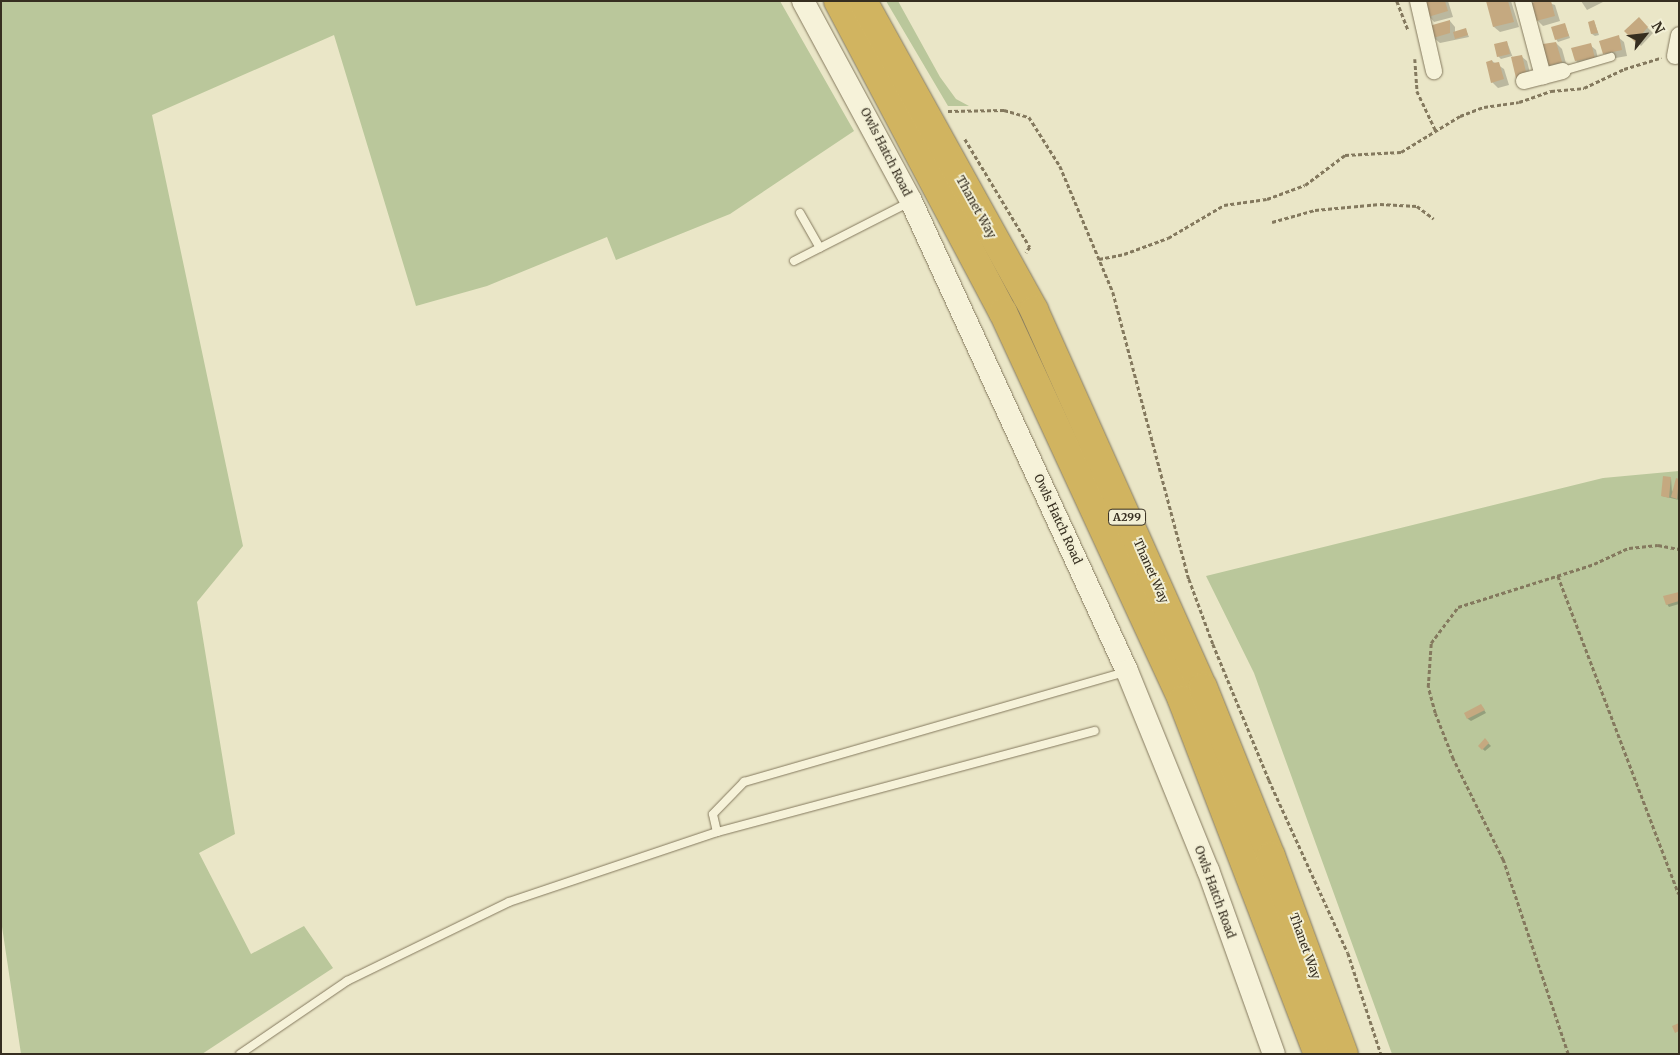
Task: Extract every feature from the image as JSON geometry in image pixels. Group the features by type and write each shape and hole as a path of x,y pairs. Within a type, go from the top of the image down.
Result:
{"highway":[{"name":"Thanet Way","path":"838,1 1003,312 1182,700 1318,1054"},
{"name":"Thanet Way","path":"863,1 1034,310 1203,687 1271,856 1344,1054"}],"street":[{"name":"Owls Hatch Road","path":"803,1 911,201 1127,671 1208,870 1274,1054"},
{"path":"1418,1 1434,71"},
{"path":"1523,1 1543,76"},
{"path":"1675,56 1679,35"},
{"path":"1524,81 1563,70"}],"lane":[{"path":"1563,70 1611,57"},
{"path":"794,261 911,201"},
{"path":"800,213 820,248"},
{"path":"717,832 713,814 744,782 1127,671"},
{"path":"240,1054 347,981 509,902 717,832 1095,731"}],"path":[{"path":"1397,1 1410,35"},
{"path":"1416,52 1417,90 1436,131"},
{"path":"1098,259 1124,254 1168,238 1224,205 1267,199 1305,184 1345,155 1401,152 1484,106 1520,102 1551,91 1584,88 1624,69 1675,56"},
{"path":"950,118 945,111 1004,110 1029,117 1060,166 1113,292 1193,589 1269,780 1348,953 1381,1054"},
{"path":"963,136 1030,247 1026,253"},
{"path":"1272,222 1315,210 1380,204 1417,206 1434,219"},
{"path":"1568,1054 1503,860 1453,759 1435,712 1428,668 1431,642 1458,607 1558,576 1629,548 1658,544 1679,549"},
{"path":"1558,576 1679,894"}],"green space":[{"path":"1,1 780,1 854,131 730,214 616,260 607,237 487,286 416,306 334,35 152,115 243,546 197,602 235,834 199,853 251,954 304,926 333,968 202,1054 21,1054 1,920"},
{"path":"886,1 898,1 940,77 956,99 969,106 948,106"},
{"path":"1679,471 1679,1054 1392,1054 1254,673 1206,576 1603,478"}],"building":[{"path":"1423,1 1445,1 1448,11 1428,17"},
{"path":"1486,1 1508,1 1514,22 1493,27"},
{"path":"1551,1 1555,16 1536,21 1531,3"},
{"path":"1639,17 1648,27 1635,42 1624,31"},
{"path":"1450,20 1450,33 1433,38 1429,26"},
{"path":"1594,20 1598,33 1591,34 1588,22"},
{"path":"1565,23 1569,36 1555,40 1551,27"},
{"path":"1466,28 1468,35 1455,39 1453,32"},
{"path":"1619,35 1622,50 1603,54 1599,41"},
{"path":"1507,41 1510,54 1497,57 1494,44"},
{"path":"1556,42 1562,62 1547,66 1543,44"},
{"path":"1591,43 1595,58 1575,61 1571,48"},
{"path":"1522,55 1527,76 1516,78 1511,57"},
{"path":"1492,60 1493,63 1499,62 1504,79 1491,83 1486,62"},
{"path":"1663,476 1671,477 1669,498 1661,496"},
{"path":"1676,478 1679,479 1677,499 1671,497"},
{"path":"1679,592 1679,601 1666,605 1663,596"},
{"path":"1481,704 1485,710 1467,719 1464,713"},
{"path":"1485,738 1489,743 1482,750 1478,746"},
{"path":"1679,1023 1679,1031 1675,1033 1672,1026"}]}
